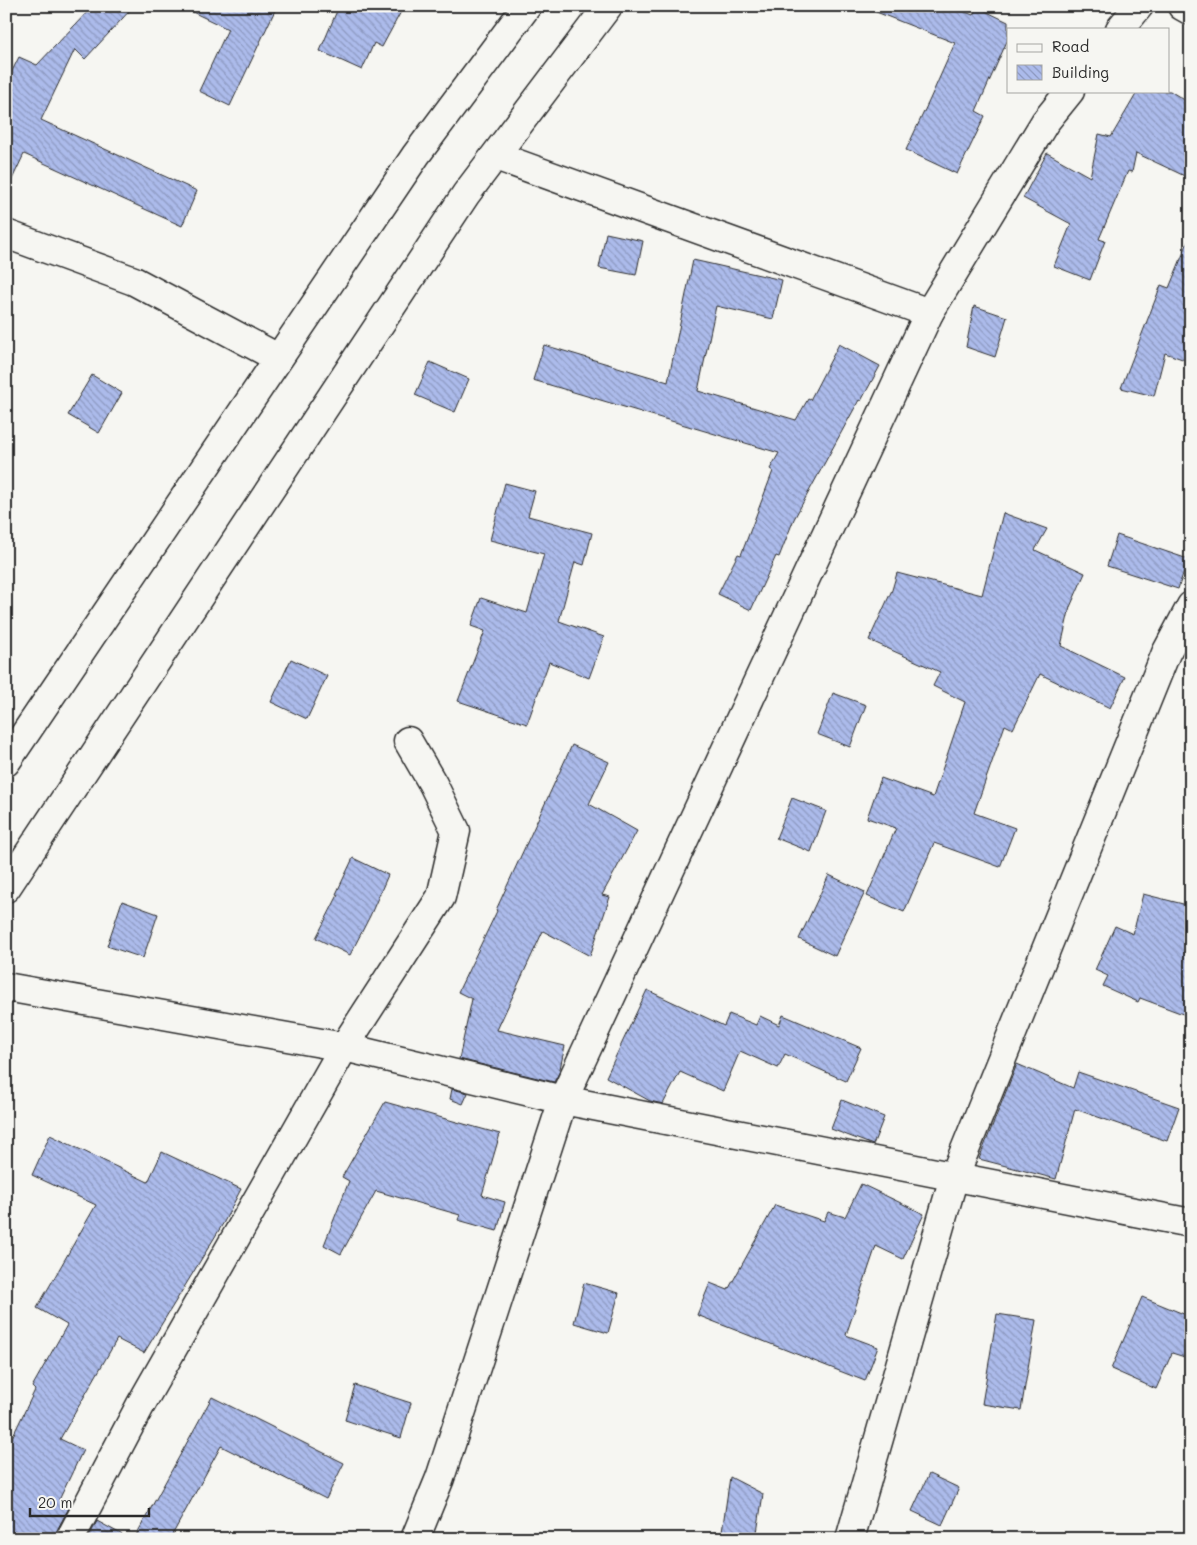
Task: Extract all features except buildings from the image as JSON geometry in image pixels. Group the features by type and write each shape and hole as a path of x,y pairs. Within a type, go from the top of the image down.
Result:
{"street":[{"path":"6,762 416,155 527,6"},
{"path":"6,888 466,194 608,6"},
{"path":"1121,28 1138,6"},
{"path":"1182,6 1191,11"},
{"path":"415,1539 440,1478 563,1100 929,313 1045,122 1069,92"},
{"path":"496,156 929,313"},
{"path":"6,234 134,281 278,358"},
{"path":"850,1539 954,1177 1166,653 1191,606"},
{"path":"70,1539 145,1397 344,1047 441,897 456,830 433,784 408,741"},
{"path":"6,987 344,1047 563,1100 1191,1223"}]}
